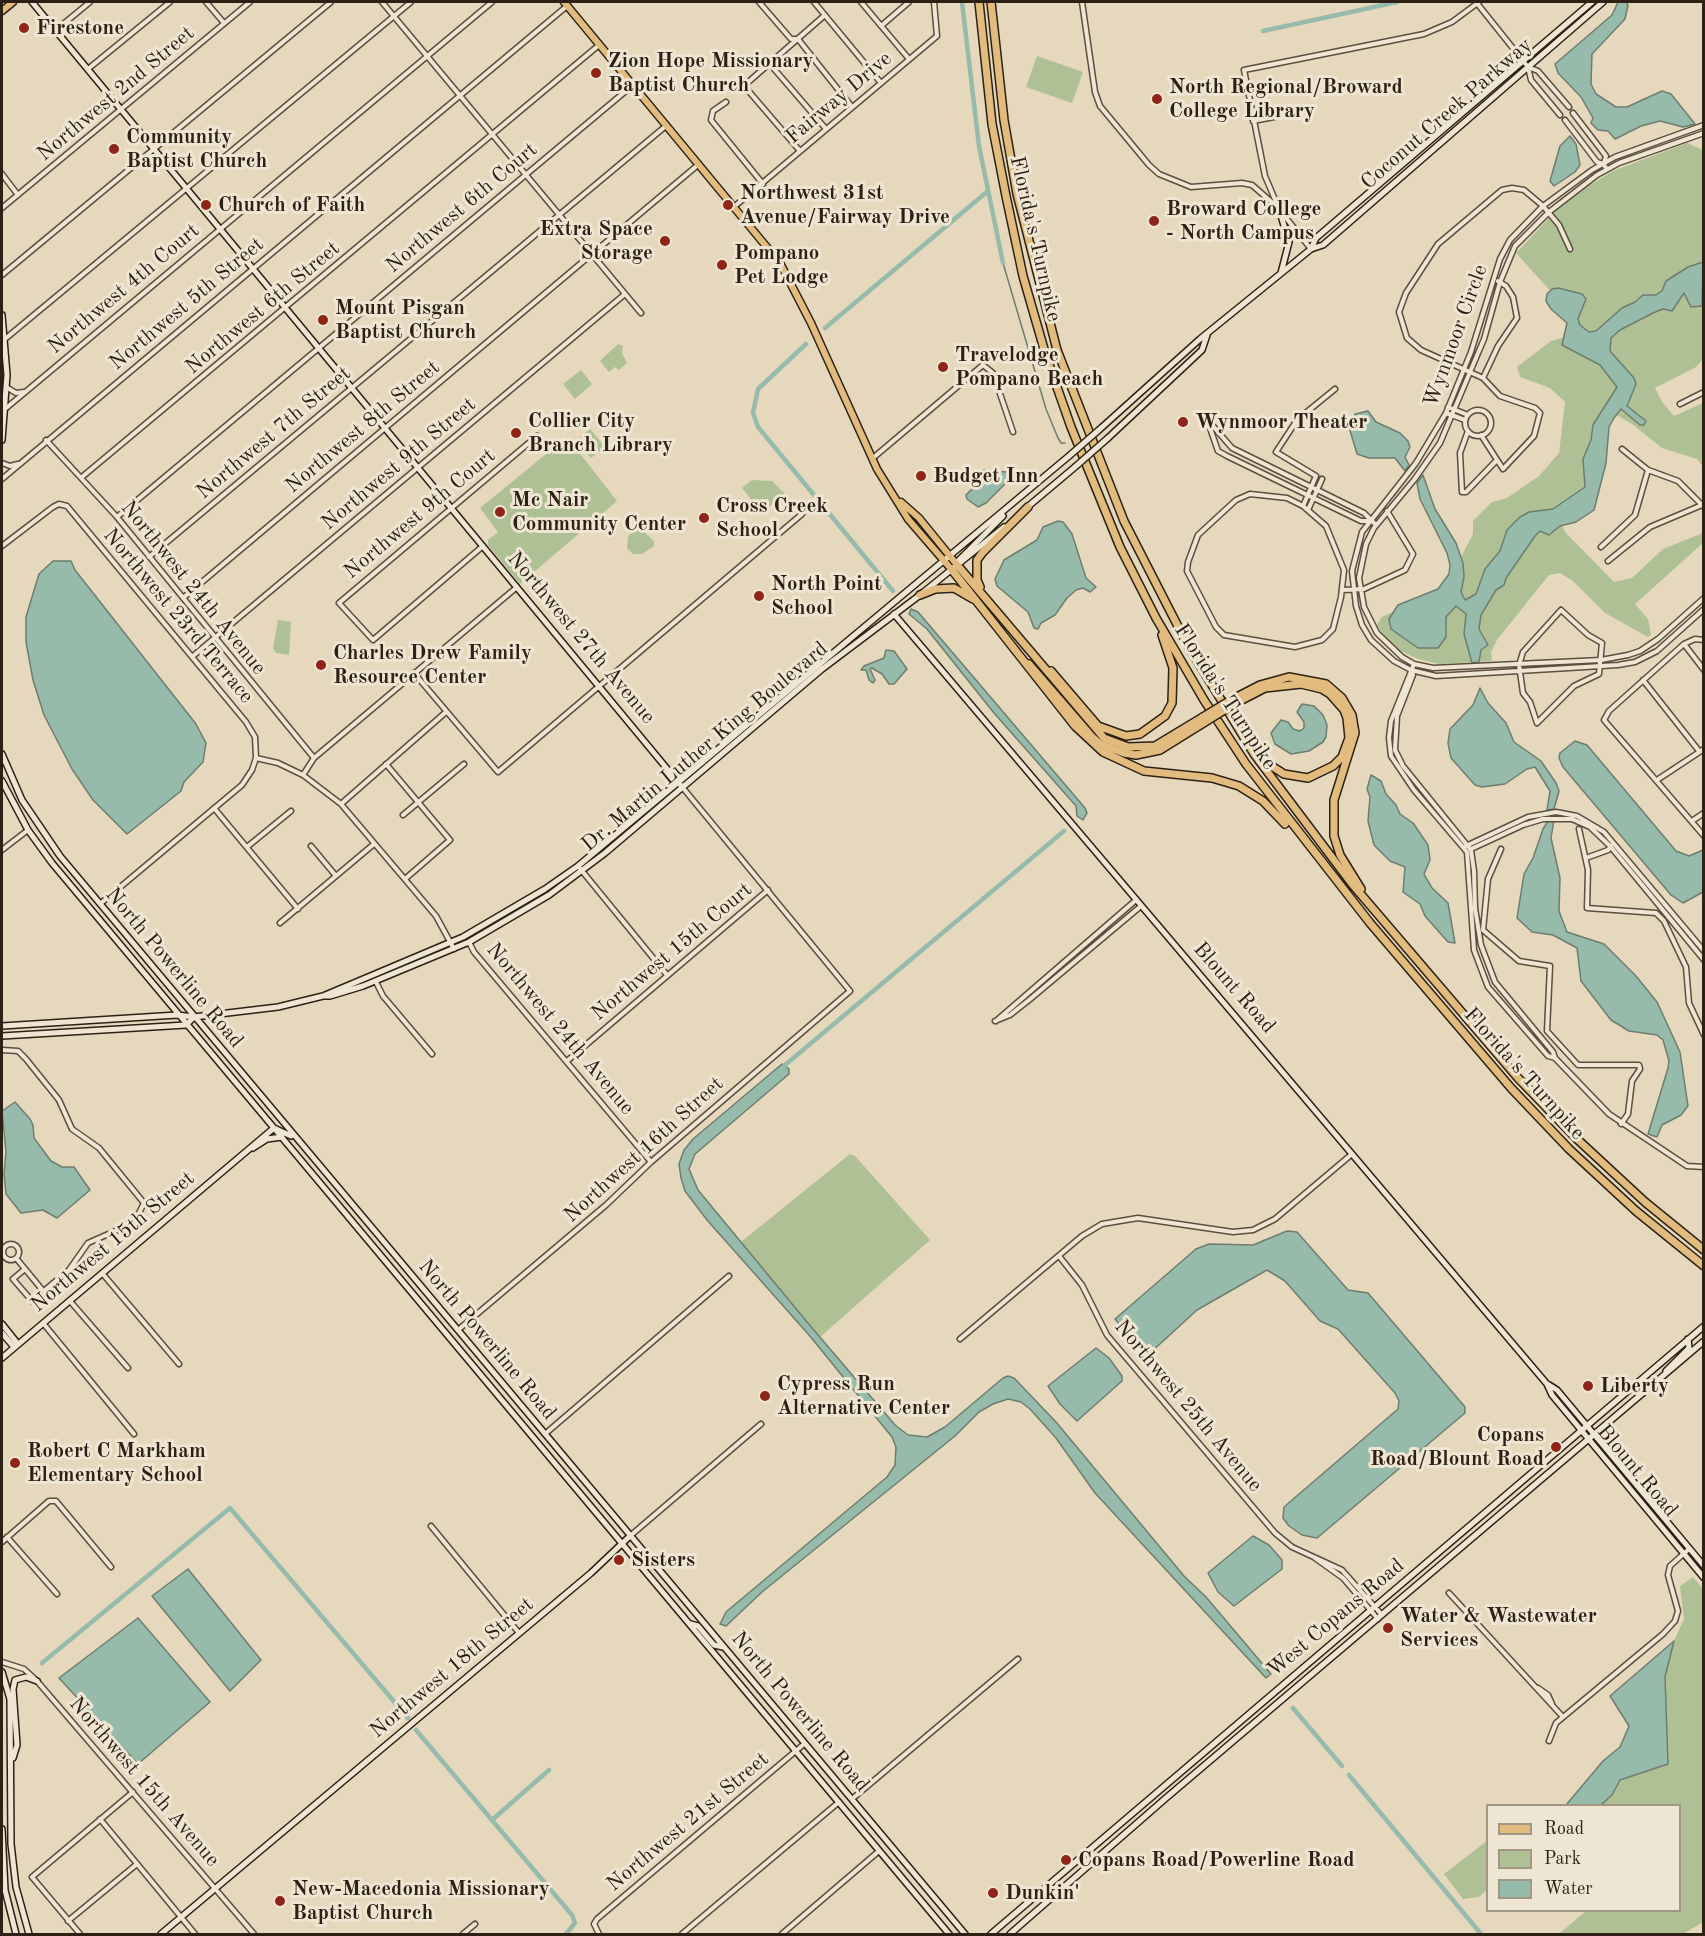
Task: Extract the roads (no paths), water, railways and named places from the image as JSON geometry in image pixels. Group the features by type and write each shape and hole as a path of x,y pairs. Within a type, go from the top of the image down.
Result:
{"highway":[{"name":"Florida's Turnpike","path":"979,2 992,124 1023,276 1071,427 1120,547 1156,618 1234,746 1304,842 1511,1088 1569,1149 1620,1196 1704,1266"},
{"name":"Florida's Turnpike","path":"991,2 1004,120 1017,194 1057,350 1096,453 1151,577 1187,644 1239,730 1302,820 1518,1078 1576,1139 1645,1202 1704,1251"},
{"path":"983,595 977,580 977,560 982,552 1028,507"},
{"path":"955,568 983,595 1096,732 1115,744 1141,748 1155,746 1204,720"},
{"path":"955,568 979,603 1075,726 1102,752 1144,771 1212,778 1239,786 1263,801 1304,842"},
{"path":"920,595 934,589 954,588 979,603"},
{"path":"1035,657 1048,668 1098,726 1126,736 1140,734 1165,716 1172,703 1174,689 1173,668 1156,618"},
{"path":"1021,657 1037,671 1093,738 1111,749 1136,755 1148,754 1171,745 1204,720 1260,685 1289,677 1317,680 1326,684 1342,698 1352,715 1355,733 1334,800 1334,836 1340,855 1371,904"},
{"path":"1232,702 1278,685 1312,686 1330,694 1344,710 1349,738 1342,757 1333,766 1308,778 1295,778 1273,767 1239,730"}],"main road":[{"path":"2,11 13,2"},
{"name":"Northwest 27th Avenue","path":"32,2 683,788"},
{"name":"Coconut Creek Parkway","path":"1069,456 1200,339 1311,249 1323,245 1592,2"},
{"name":"Coconut Creek Parkway","path":"1311,249 1316,238 1603,2"},
{"path":"565,3 780,263 877,469 908,519 944,561 955,568"},
{"path":"1388,187 1393,179 1425,151 1429,143"},
{"path":"1279,209 1289,242 1281,273"},
{"path":"2,315 7,375 2,440"},
{"name":"Coconut Creek Parkway","path":"1074,467 1202,350 1207,335"},
{"path":"2,364 7,375"},
{"name":"Dr. Martin Luther King Boulevard","path":"323,996 376,982 453,946 578,866 806,673 1069,456"},
{"name":"Dr. Martin Luther King Boulevard","path":"2,1026 177,1015 194,1017 258,1010 323,996 469,942 549,895 582,871 768,715 955,568 1074,467"},
{"path":"898,500 919,518 950,556 955,568"},
{"path":"955,568 959,560 1009,506"},
{"name":"Blount Road","path":"894,614 1547,1384 1552,1395 1704,1578"},
{"path":"788,699 787,695 805,678 806,673"},
{"path":"768,715 784,692"},
{"name":"North Powerline Road","path":"2,754 4,771 14,782 38,826 100,904 966,1935"},
{"name":"North Powerline Road","path":"2,781 28,830 76,893 623,1542 949,1935"},
{"path":"76,893 100,904"},
{"path":"469,942 476,934 496,922 500,916"},
{"path":"2,1036 186,1025 194,1017"},
{"path":"262,1114 270,1119 280,1119"},
{"path":"274,1128 297,1140"},
{"name":"Northwest 15th Street","path":"2,1358 274,1128"},
{"name":"Northwest 15th Street","path":"246,1151 267,1140 282,1137"},
{"path":"2,1324 16,1345"},
{"name":"West Copans Road","path":"991,1935 1704,1326"},
{"path":"2,1333 16,1345"},
{"path":"1664,1375 1670,1364 1689,1348 1688,1339"},
{"name":"West Copans Road","path":"1010,1935 1166,1798 1381,1618 1703,1340"},
{"name":"Blount Road","path":"1547,1384 1557,1390 1704,1566"},
{"path":"527,1430 544,1435"},
{"path":"536,1440 553,1444"},
{"name":"Northwest 18th Street","path":"163,1934 519,1634 630,1536"},
{"path":"691,1624 698,1626 714,1645 723,1647"},
{"path":"2,1672 10,1699 11,1844 16,1887 28,1935"},
{"path":"11,1762 17,1745 13,1689 15,1680 26,1677 38,1682"},
{"path":"2,1829 5,1890 16,1935"},
{"path":"872,1842 889,1844"},
{"path":"5,1890 16,1887"}],"street":[{"path":"56,30 90,2"},
{"path":"88,69 170,2"},
{"path":"206,2 224,23"},
{"name":"Northwest 2nd Street","path":"2,208 250,2"},
{"path":"2,276 331,2"},
{"path":"382,2 642,313"},
{"path":"3,336 187,189 411,2"},
{"name":"Northwest 4th Court","path":"5,409 492,2"},
{"path":"759,2 791,39 798,39"},
{"path":"814,2 881,82"},
{"path":"862,2 909,59"},
{"path":"881,26 909,2"},
{"name":"Fairway Drive","path":"735,206 937,36 934,2"},
{"path":"1082,2 1095,92 1100,106 1149,165 1159,174 1191,187 1242,183 1261,190 1311,249"},
{"path":"1279,209 1265,176 1244,70 1424,34 1452,22 1477,2 1526,64 1531,80 1560,115"},
{"name":"Northwest 5th Street","path":"2,479 460,95 565,3"},
{"path":"800,151 746,88 746,84 825,15"},
{"path":"798,39 852,107"},
{"name":"Northwest 6th Street","path":"82,477 600,45"},
{"path":"770,63 826,129"},
{"path":"1526,64 1538,71 1569,107"},
{"name":"Northwest 6th Court","path":"117,517 633,85"},
{"path":"1547,100 1556,93"},
{"path":"726,102 713,111 711,120 763,184"},
{"path":"1573,113 1606,156 1603,164"},
{"path":"1253,121 1279,116"},
{"path":"1569,126 1579,119"},
{"path":"1564,120 1597,162 1603,164 1607,169"},
{"name":"Northwest 7th Street","path":"149,557 667,124"},
{"name":"Wynmoor Circle","path":"1704,125 1615,157 1603,164 1566,187 1543,206 1510,240 1493,278 1464,370 1446,413 1416,463 1369,521 1356,553 1352,571 1353,589 1362,625 1371,640 1394,660 1411,670 1449,678 1618,665 1648,657 1704,609"},
{"name":"Wynmoor Circle","path":"1704,134 1607,169 1571,193 1515,246 1500,282 1484,339 1453,416 1428,461 1376,525 1361,562 1360,589 1368,619 1387,645 1414,664 1433,668 1601,660 1641,651 1704,598"},
{"name":"Northwest 8th Street","path":"183,598 699,163"},
{"path":"2,174 19,195"},
{"path":"1261,190 1265,176"},
{"path":"1468,431 1481,435 1488,443 1496,462 1503,469 1534,436 1540,413 1535,408 1500,396 1483,378 1421,350 1407,338 1399,312 1406,293 1438,244 1502,190 1512,188 1524,190 1543,206 1559,225 1570,249"},
{"path":"1483,378 1498,346 1517,318 1513,297 1500,282 1493,278"},
{"name":"Northwest 9th Street","path":"193,656 625,294"},
{"path":"873,458 983,365 993,373 1013,432"},
{"path":"6,387 16,393 25,392"},
{"path":"1303,506 1316,476 1276,452 1297,420 1335,389"},
{"path":"1680,404 1704,392"},
{"path":"1448,407 1468,415"},
{"path":"1481,435 1490,426 1487,414 1476,410 1465,420 1468,431 1460,453 1462,492 1466,492 1496,462"},
{"path":"1446,413 1465,420"},
{"path":"1369,521 1361,521 1218,451 1211,427 1236,450 1364,513 1369,521 1376,525"},
{"name":"Northwest 9th Court","path":"483,546 372,640 339,603 537,436"},
{"name":"Northwest 24th Avenue","path":"46,440 117,517 314,758"},
{"path":"1214,440 1229,445"},
{"path":"1608,561 1650,527 1703,506 1678,481 1648,470 1622,449"},
{"path":"1230,458 1236,450"},
{"path":"1251,468 1256,460"},
{"path":"2,463 10,466 19,464"},
{"path":"1601,547 1635,515 1648,470"},
{"path":"1308,510 1322,479"},
{"path":"1250,494 1287,498 1303,506 1326,526 1344,570 1333,629 1322,640 1295,647 1224,635 1216,627 1187,571 1198,535 1236,500 1250,494"},
{"name":"Northwest 23rd Terrace","path":"2,546 59,504 67,506 246,722 255,737 256,758"},
{"path":"1342,588 1349,585 1353,589 1360,589 1405,570 1413,554 1388,511"},
{"path":"414,674 498,772 802,514"},
{"path":"303,775 314,758 517,586"},
{"path":"1562,609 1588,635 1602,643 1601,660 1599,675 1574,686 1538,723 1530,702 1522,693 1519,665 1523,652 1562,609"},
{"path":"1704,640 1695,639 1684,644 1609,711 1604,720 1704,837"},
{"path":"1684,644 1704,670"},
{"path":"1414,664 1391,721 1389,738 1391,756 1414,789 1469,851 1474,950 1488,987 1548,1056 1555,1058"},
{"path":"1643,680 1701,750 1657,780"},
{"path":"341,804 446,712"},
{"path":"100,904 242,785 252,770 256,758"},
{"name":"Northwest 24th Avenue","path":"256,758 278,763 303,775 341,804 436,916 453,946"},
{"path":"386,764 450,840 405,879"},
{"path":"403,815 464,764"},
{"name":"Northwest 27th Avenue","path":"683,788 850,991"},
{"path":"214,808 298,909"},
{"path":"247,847 291,811"},
{"path":"1466,846 1528,817 1556,812 1578,816 1594,824 1673,912 1704,951"},
{"path":"1692,821 1704,813"},
{"path":"1469,851 1497,836 1543,819 1572,819 1590,827 1612,844 1704,960"},
{"path":"1579,829 1588,870 1587,908 1656,913 1664,921 1686,967 1689,1003 1704,1035"},
{"path":"2,850 28,830"},
{"path":"280,923 374,844"},
{"path":"1586,858 1612,844"},
{"path":"311,846 336,876"},
{"path":"1501,849 1488,879 1483,930 1486,936 1519,961 1550,966 1547,1031 1581,1067 1598,1064 1639,1065 1640,1069 1632,1081 1628,1114 1621,1124"},
{"path":"578,866 667,975"},
{"name":"Northwest 15th Court","path":"567,1061 768,890"},
{"path":"1136,900 995,1021 1010,1015 1141,906"},
{"path":"1472,908 1484,909"},
{"path":"1472,908 1480,945 1495,982 1586,1093 1621,1124 1687,1166 1704,1167"},
{"path":"1664,921 1673,912"},
{"name":"Northwest 24th Avenue","path":"469,942 474,952 651,1162"},
{"path":"376,982 383,996 432,1054"},
{"name":"Northwest 16th Street","path":"458,1330 606,1206 651,1162 850,991"},
{"path":"1555,1058 1563,1049"},
{"path":"2,1050 18,1052 26,1059 59,1100 72,1129 99,1148 144,1203 139,1213 122,1228 88,1243 69,1270 32,1301 13,1279 25,1269"},
{"path":"960,1339 1095,1227 1127,1218 1233,1232 1253,1230 1275,1219 1352,1153"},
{"path":"2,1264 3,1244 17,1246 20,1251 16,1258"},
{"name":"Northwest 25th Avenue","path":"1059,1256 1082,1285 1101,1326 1275,1533 1288,1544 1342,1570 1381,1618"},
{"path":"4,1258 16,1258"},
{"path":"16,1258 44,1292"},
{"path":"102,1273 179,1364"},
{"path":"544,1435 729,1276"},
{"path":"69,1300 128,1368"},
{"path":"43,1323 134,1434"},
{"name":"Northwest 18th Street","path":"630,1536 761,1424"},
{"path":"2,1542 49,1501 56,1501 111,1567"},
{"path":"430,1526 519,1634"},
{"path":"7,1537 57,1594"},
{"path":"1549,1741 1556,1723 1663,1634 1675,1621 1678,1611 1668,1575 1670,1566 1689,1549"},
{"path":"1449,1593 1537,1688 1548,1695 1553,1706 1563,1717"},
{"path":"852,1799 1018,1659"},
{"name":"Northwest 15th Avenue","path":"2,1662 24,1670 38,1682 254,1935"},
{"name":"Northwest 21st Street","path":"599,1935 594,1924 597,1919 804,1744"},
{"path":"80,1935 32,1877 133,1792"},
{"path":"682,1935 839,1802"},
{"path":"100,1820 195,1935"},
{"path":"782,1935 880,1851"},
{"path":"68,1921 137,1864"},
{"path":"463,1935 475,1924"}],"water":[{"path":"1618,2 1626,2 1628,5 1625,19 1592,54 1591,84 1596,94 1616,107 1627,107 1662,91 1671,94 1695,124 1683,127 1660,121 1641,126 1615,139 1608,131 1598,130 1591,123 1593,118 1581,97 1558,73 1555,64 1612,15"},
{"path":"1570,136 1576,144 1580,165 1575,172 1554,186 1550,181 1560,146"},
{"path":"1703,262 1702,306 1691,307 1684,293 1672,311 1663,309 1653,313 1620,330 1611,338 1610,351 1634,378 1636,384 1627,406 1646,421 1644,425 1640,425 1621,409 1614,418 1609,427 1606,463 1594,510 1576,522 1560,526 1549,535 1540,531 1535,536 1506,578 1504,585 1496,590 1481,615 1479,629 1488,645 1481,650 1479,662 1472,663 1464,634 1466,614 1456,606 1446,617 1446,637 1438,648 1418,648 1391,629 1389,619 1398,605 1438,589 1449,574 1450,565 1447,553 1420,499 1417,483 1423,475 1435,509 1456,543 1463,563 1464,577 1461,592 1465,600 1476,594 1485,569 1500,551 1507,530 1520,517 1529,512 1553,509 1585,487 1583,459 1591,440 1593,425 1617,387 1600,365 1562,345 1567,323 1551,309 1546,301 1547,294 1552,289 1558,288 1582,294 1586,299 1578,319 1580,325 1589,332 1596,331 1622,308 1643,295 1656,295 1662,291 1666,281 1688,267"},
{"path":"1368,411 1376,422 1400,433 1408,441 1410,447 1405,457 1409,465 1405,471 1395,458 1369,458 1357,454 1349,427 1355,414"},
{"path":"983,470 1006,472 1009,476 1008,481 986,503 978,507 967,499 966,495 976,485 978,474"},
{"path":"1058,521 1063,522 1072,534 1086,578 1096,587 1090,592 1083,588 1076,590 1055,615 1041,623 1038,629 1034,628 1028,612 997,586 995,579 1004,560 1037,540 1043,527"},
{"path":"53,561 71,561 75,570 196,724 206,743 203,762 184,782 181,791 127,834 93,800 72,769 44,715 33,680 26,642 26,617 39,574"},
{"path":"911,609 918,612 1085,808 1087,813 1083,820 1077,816 1076,806 994,713 927,629 909,614"},
{"path":"886,650 894,651 907,669 894,684 889,684 882,674 872,668 870,669 875,680 873,683 869,680 866,670 861,670 864,666 884,658"},
{"path":"1480,688 1488,703 1506,723 1514,742 1541,761 1556,783 1559,791 1554,809 1547,810 1550,791 1535,767 1527,769 1505,784 1482,787 1475,785 1451,758 1448,743 1450,729 1473,705"},
{"path":"1302,704 1314,706 1323,715 1327,725 1326,737 1323,742 1309,751 1291,754 1275,744 1271,733 1281,720 1288,722 1293,729 1300,731 1304,728 1304,722 1297,712"},
{"path":"1575,741 1587,745 1676,851 1689,856 1703,850 1703,892 1683,903 1671,895 1563,767 1559,758 1560,753"},
{"path":"1371,775 1381,781 1386,794 1396,805 1400,814 1413,823 1428,845 1430,860 1424,874 1432,888 1448,903 1455,943 1448,942 1425,916 1420,904 1403,892 1405,867 1390,861 1374,845 1368,821 1370,797 1367,789"},
{"path":"1554,820 1551,838 1560,878 1559,911 1567,932 1604,944 1636,976 1657,1002 1680,1052 1688,1106 1681,1115 1662,1125 1657,1137 1648,1134 1668,1068 1669,1061 1663,1040 1657,1035 1629,1031 1611,1020 1581,981 1577,948 1553,935 1532,932 1517,918 1524,874 1533,858 1543,829 1548,821"},
{"path":"782,1064 789,1069 789,1074 695,1154 689,1169 698,1190 895,1425 908,1435 927,1437 945,1427 1003,1378 1008,1376 1014,1378 1056,1422 1184,1576 1206,1597 1271,1674 1266,1678 1095,1493 1056,1438 1030,1409 1021,1402 1008,1399 979,1412 955,1436 762,1592 726,1626 720,1624 726,1612 887,1477 895,1465 896,1447 892,1437 809,1335 707,1220 685,1191 681,1178 679,1164 684,1150 693,1139"},
{"path":"15,1102 30,1119 34,1138 51,1161 62,1167 74,1167 90,1190 57,1218 43,1210 21,1213 6,1194 4,1174 6,1152 2,1111"},
{"path":"1287,1231 1297,1232 1348,1290 1368,1293 1465,1407 1465,1413 1317,1538 1302,1535 1289,1526 1283,1518 1284,1507 1398,1409 1399,1401 1395,1393 1338,1329 1320,1321 1285,1281 1267,1270 1197,1310 1149,1354 1145,1354 1115,1319 1196,1249 1209,1244 1253,1245"},
{"path":"1096,1348 1109,1358 1122,1376 1122,1381 1077,1421 1060,1404 1048,1386"},
{"path":"1253,1536 1269,1545 1282,1560 1282,1569 1234,1606 1218,1592 1208,1573"},
{"path":"188,1569 261,1660 230,1691 152,1596"},
{"path":"138,1618 210,1702 138,1764 59,1678"},
{"path":"1674,1641 1665,1677 1668,1764 1620,1780 1612,1795 1602,1804 1567,1804 1603,1761 1620,1747 1629,1726 1610,1696"}],"waterway":[{"path":"962,2 979,146 1003,263"},
{"path":"1263,31 1397,2"},
{"path":"825,328 988,191"},
{"path":"1003,263 1046,409 1058,438 1061,443 1065,443"},
{"path":"806,344 758,389 753,413 758,427 893,591"},
{"path":"785,1065 1064,831"},
{"path":"42,1663 230,1508 408,1718"},
{"path":"1293,1708 1342,1766"},
{"path":"416,1730 572,1915 575,1923 566,1934"},
{"path":"492,1820 549,1770"},
{"path":"1349,1775 1481,1934"}],"place":[{"name":"Firestone","path":"24,28"},
{"name":"Zion Hope Missionary Baptist Church","path":"596,73"},
{"name":"North Regional/Broward College Library","path":"1157,99"},
{"name":"Community Baptist Church","path":"114,149"},
{"name":"Church of Faith","path":"206,205"},
{"name":"Northwest 31st Avenue/Fairway Drive","path":"728,205"},
{"name":"Broward College - North Campus","path":"1154,221"},
{"name":"Extra Space Storage","path":"665,241"},
{"name":"Pompano Pet Lodge","path":"722,265"},
{"name":"Mount Pisgan Baptist Church","path":"323,320"},
{"name":"Travelodge Pompano Beach","path":"943,367"},
{"name":"Wynmoor Theater","path":"1183,422"},
{"name":"Collier City Branch Library","path":"516,433"},
{"name":"Budget Inn","path":"921,476"},
{"name":"Mc Nair Community Center","path":"500,512"},
{"name":"Cross Creek School","path":"704,518"},
{"name":"North Point School","path":"759,596"},
{"name":"Charles Drew Family Resource Center","path":"321,665"},
{"name":"Liberty","path":"1588,1386"},
{"name":"Cypress Run Alternative Center","path":"765,1396"},
{"name":"Copans Road/Blount Road","path":"1556,1447"},
{"name":"Robert C Markham Elementary School","path":"15,1463"},
{"name":"Sisters","path":"619,1560"},
{"name":"Water & Wastewater Services","path":"1388,1628"},
{"name":"Copans Road/Powerline Road","path":"1066,1860"},
{"name":"Dunkin'","path":"993,1893"},
{"name":"New-Macedonia Missionary Baptist Church","path":"280,1901"}]}
